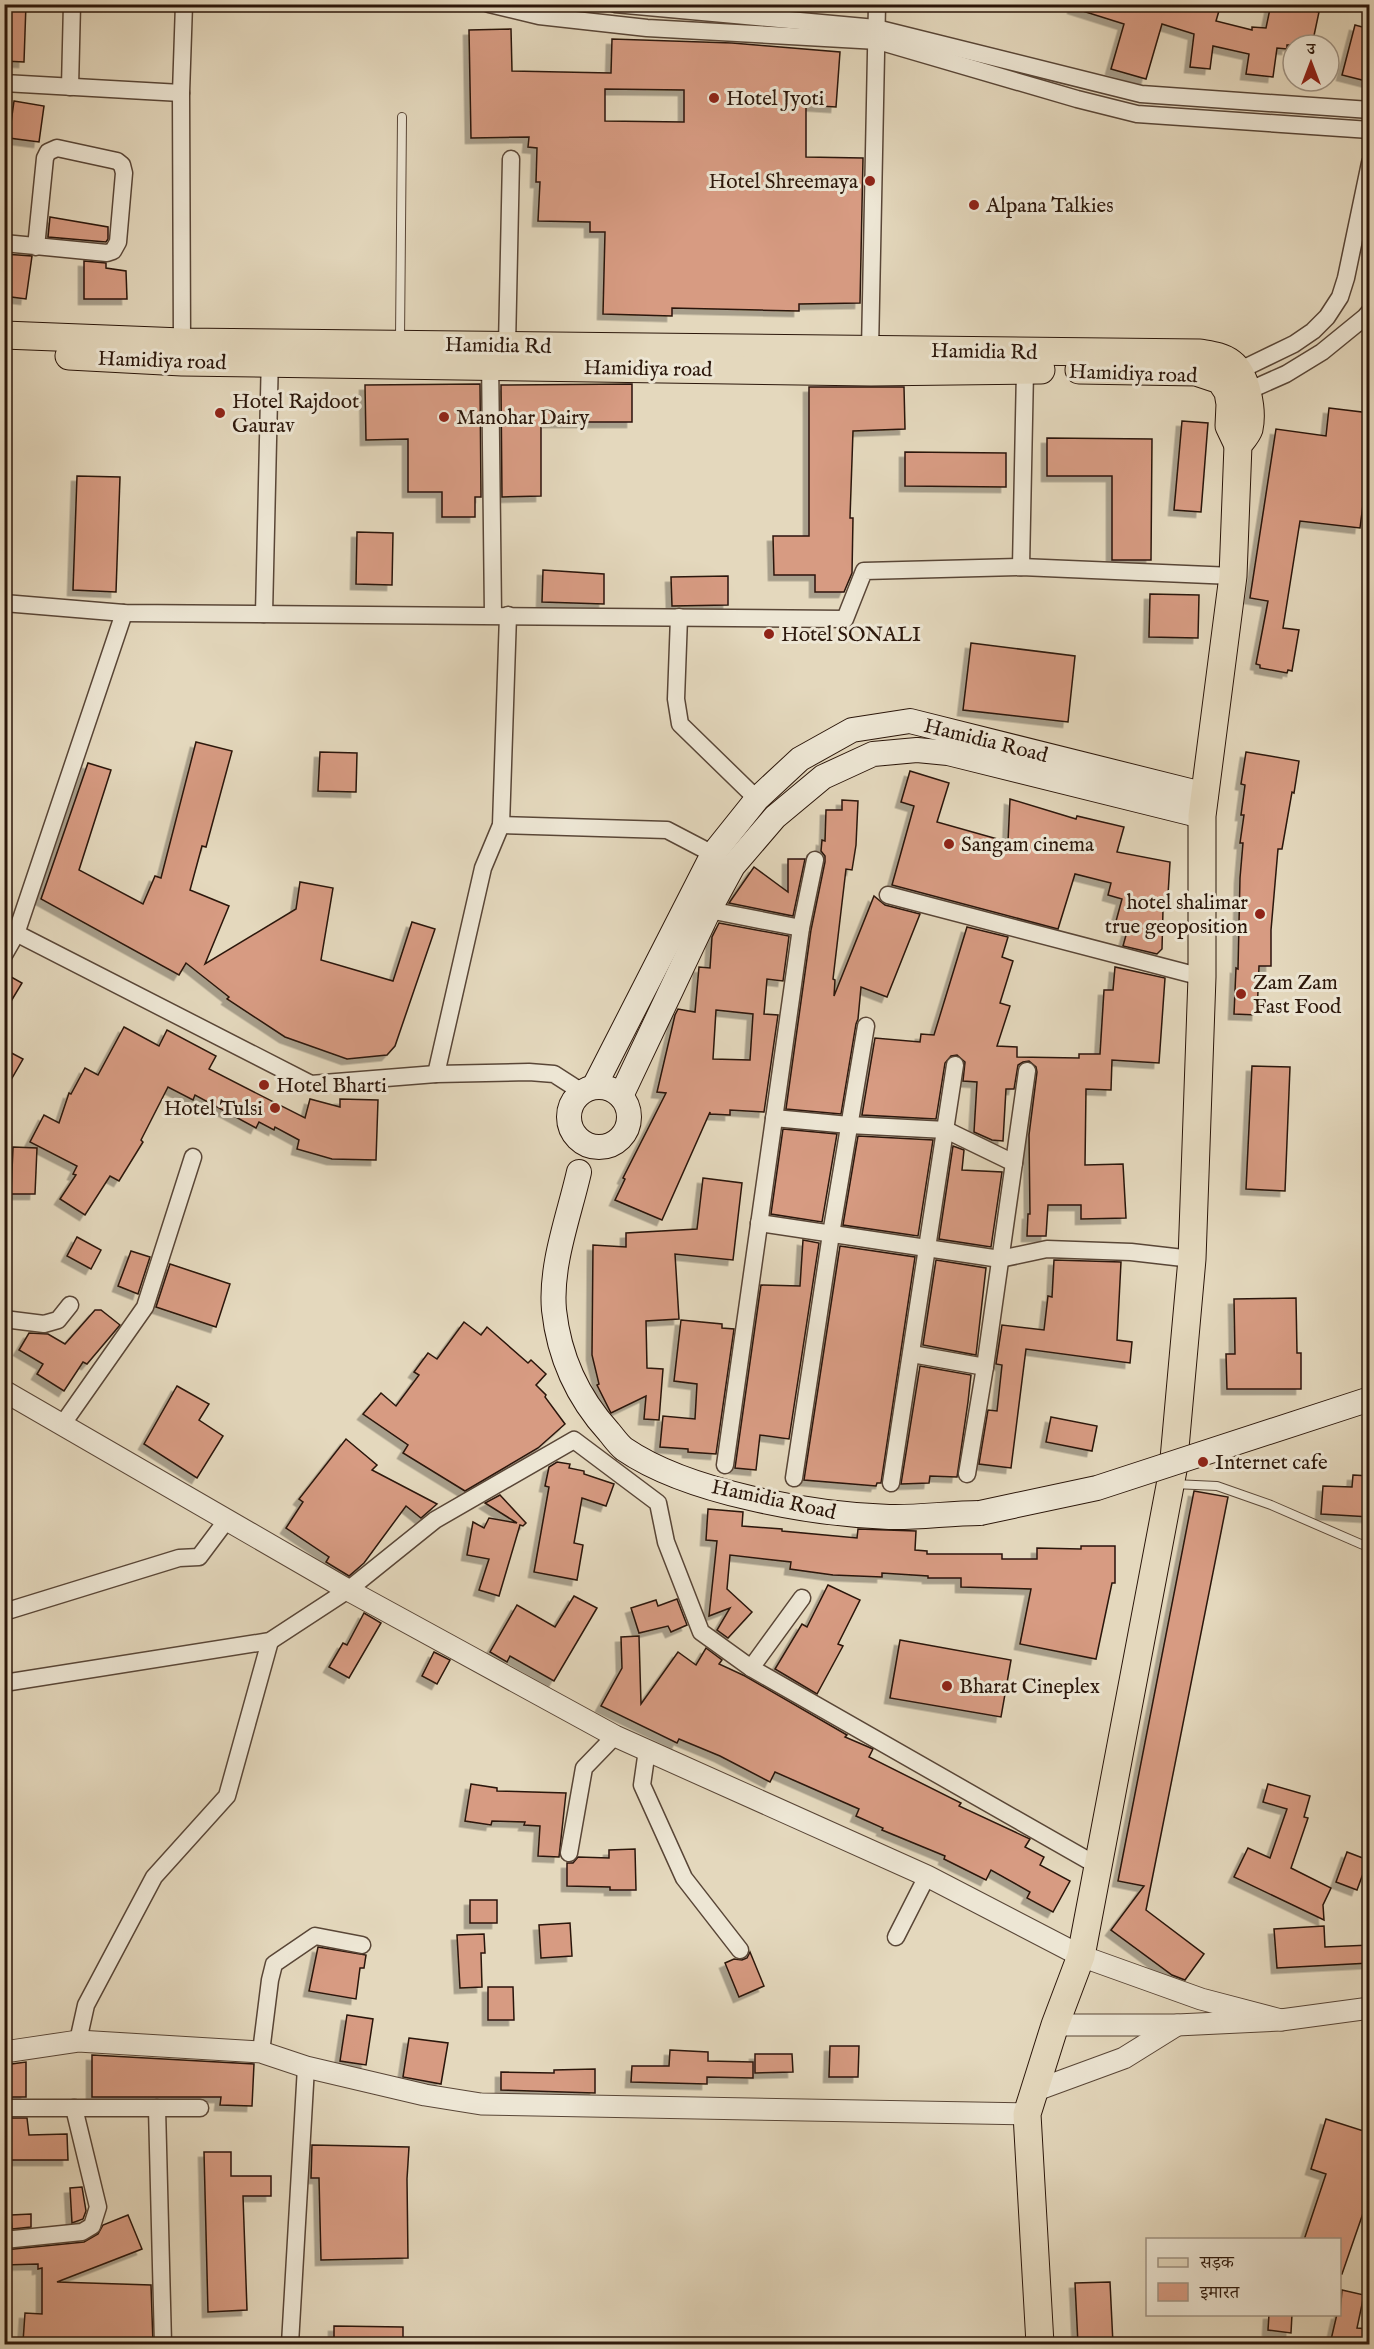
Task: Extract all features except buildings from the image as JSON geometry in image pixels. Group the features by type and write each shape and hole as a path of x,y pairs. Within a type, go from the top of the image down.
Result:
{"main road":[{"path":"4,335 182,342 270,353"},
{"name":"Hamidiya road","path":"4,352 182,362 270,353 495,352 870,361 1025,369 1196,372 1234,385"},
{"name":"Hamidia Rd","path":"870,361 1200,353 1219,356 1231,363 1234,385"},
{"path":"1040,2344 1030,2102 1081,1956 1171,1483 1192,1259 1202,977 1204,805 1233,576 1238,445 1229,426 1234,385"},
{"name":"Hamidia Road","path":"588,1090 713,854 757,799 800,759 852,730 910,721 1204,805"},
{"path":"900,723 903,751"},
{"name":"Hamidia Road","path":"621,1096 709,910 733,866 775,816 823,777 873,754 917,750 948,753 1204,805"},
{"path":"605,1087 621,1096 629,1111 627,1129 615,1143 606,1147 579,1172 575,1135 569,1116 574,1100 588,1090 605,1087"},
{"path":"575,1135 587,1145 606,1147"},
{"name":"Hamidia Road","path":"579,1172 556,1270 554,1309 562,1351 577,1389 599,1422 622,1447 669,1473 745,1497 841,1514 891,1517 980,1513 1097,1488 1370,1399"}],"street":[{"path":"70,87 72,4"},
{"path":"182,342 181,93 184,4"},
{"path":"489,4 539,16 647,28 877,34 1077,99 1137,114 1370,130"},
{"path":"615,4 877,34 1141,94 1370,110"},
{"path":"870,361 877,4"},
{"path":"4,83 181,93"},
{"path":"4,243 36,247 107,253 113,251 118,242 124,173 122,165 117,161 57,148 48,152 45,158 36,247"},
{"path":"436,1074 483,868 501,825 501,615 495,352 511,159"},
{"path":"1234,385 1313,330 1327,317 1340,297 1370,163"},
{"path":"1234,385 1286,374 1322,352 1365,318 1370,311"},
{"path":"264,614 270,353"},
{"path":"1021,567 1025,369"},
{"path":"4,603 124,613 845,619 864,571 1021,567 1233,576"},
{"path":"4,955 10,930 124,613"},
{"path":"679,617 676,699 680,724 757,799"},
{"path":"501,825 667,830 713,854"},
{"path":"725,1465 801,928 815,860"},
{"path":"888,895 1202,977"},
{"path":"709,910 801,928"},
{"path":"10,930 311,1084 436,1074 529,1072 554,1074 588,1090"},
{"path":"794,1478 831,1234 866,1026"},
{"path":"891,1483 955,1065"},
{"path":"967,1474 985,1367 1026,1071"},
{"path":"774,1118 946,1130 1014,1163"},
{"path":"62,1425 144,1307 193,1157"},
{"path":"759,1223 1000,1259 1047,1249 1131,1252 1192,1259"},
{"path":"4,1318 44,1324 58,1320 70,1305"},
{"path":"912,1354 985,1367"},
{"path":"4,1391 348,1590 615,1736 927,1876 1081,1956 1190,1995 1281,2019"},
{"path":"4,1683 270,1641 348,1590 435,1521 574,1440 658,1503 666,1542 701,1632 751,1668 1098,1866"},
{"path":"4,1612 179,1558 199,1557 226,1521"},
{"path":"751,1668 802,1598"},
{"path":"78,2041 86,2005 154,1877 227,1796 270,1641"},
{"path":"569,1853 584,1768 615,1736"},
{"path":"647,1750 642,1785 684,1878 740,1950"},
{"path":"896,1937 927,1876"},
{"path":"261,2052 274,1964 315,1936 362,1945"},
{"path":"4,2052 78,2041 261,2052 306,2067 425,2095 481,2104 1030,2102 1124,2058 1178,2025 1190,1995"},
{"path":"1055,2025 1178,2025 1281,2019 1370,2008"},
{"path":"290,2344 306,2067"},
{"path":"4,2108 200,2108"},
{"path":"4,2240 82,2232 92,2226 98,2207 74,2108"},
{"path":"157,2108 163,2344"}],"lane":[{"path":"399,354 402,117"},
{"path":"1171,1483 1217,1486 1271,1505 1370,1548"}],"place":[{"name":"Hotel Jyoti","path":"714,98"},
{"name":"Hotel Shreemaya","path":"870,181"},
{"name":"Alpana Talkies","path":"974,205"},
{"name":"Hotel Rajdoot Gaurav","path":"220,413"},
{"name":"Manohar Dairy","path":"444,417"},
{"name":"Hotel SONALI","path":"769,634"},
{"name":"Sangam cinema","path":"949,844"},
{"name":"hotel shalimar true geoposition","path":"1260,914"},
{"name":"Zam Zam Fast Food","path":"1241,994"},
{"name":"Hotel Bharti","path":"264,1085"},
{"name":"Hotel Tulsi","path":"275,1108"},
{"name":"Internet cafe","path":"1203,1462"},
{"name":"Bharat Cineplex","path":"947,1686"}]}
